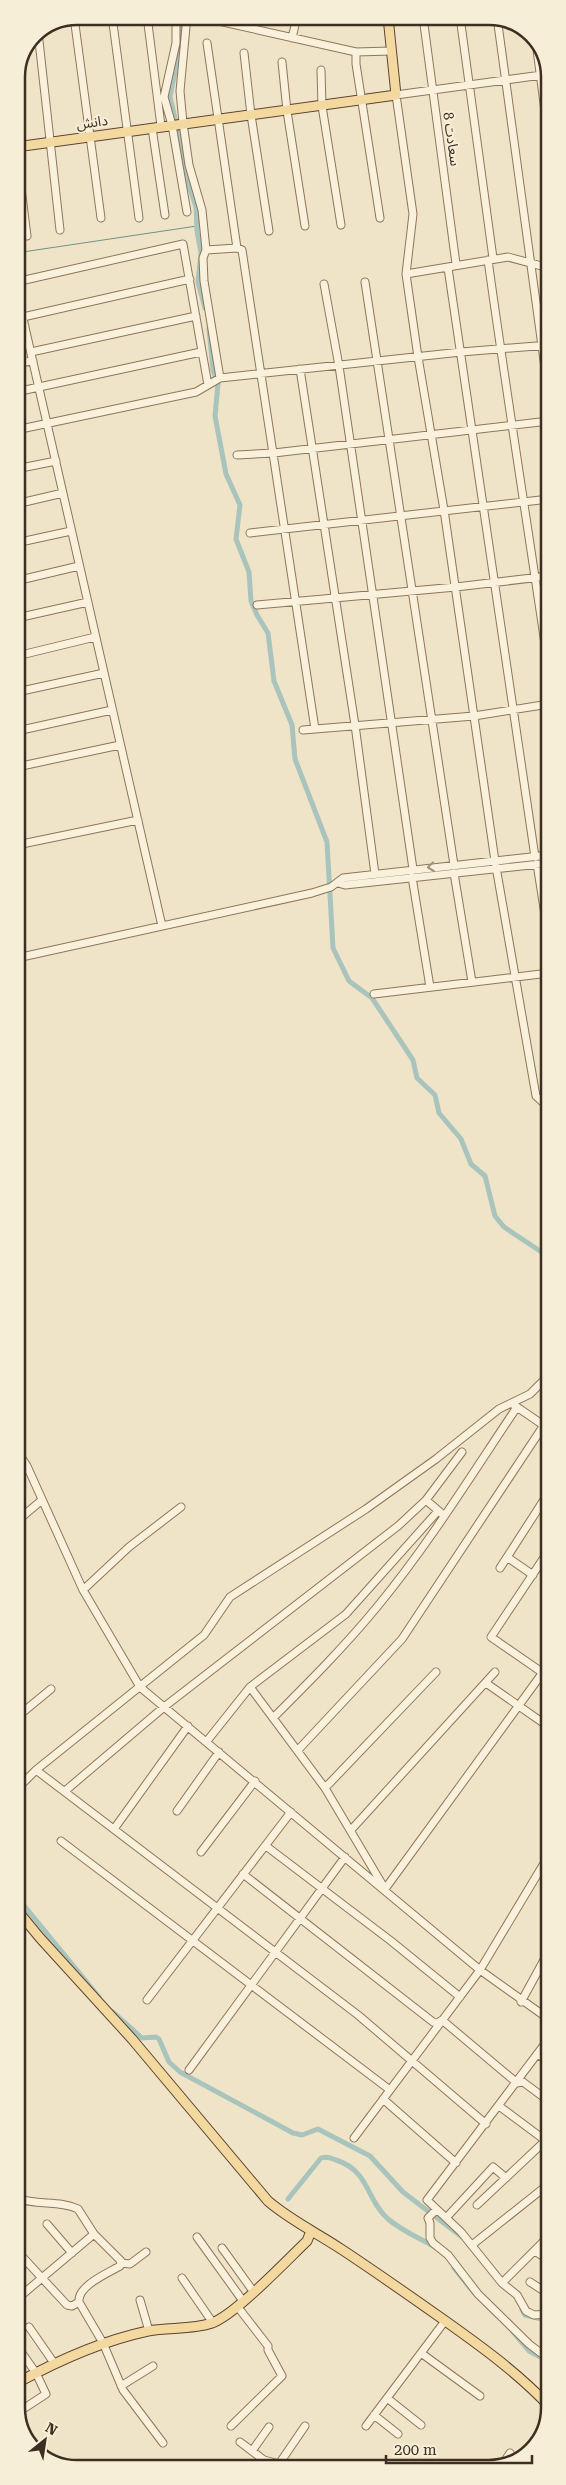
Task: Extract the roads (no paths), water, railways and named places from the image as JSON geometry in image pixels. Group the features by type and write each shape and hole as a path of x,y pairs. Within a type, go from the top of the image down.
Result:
{"main road":[{"path":"389,25 396,95"},
{"name":"دانش","path":"25,146 90,135 287,111 396,95"},
{"path":"25,1920 132,2039 268,2201 281,2213 395,2284 486,2349 541,2397"},
{"path":"25,2379 54,2363 103,2343 149,2331 213,2323 240,2303 307,2241 311,2231"}],"street":[{"path":"75,25 101,218"},
{"path":"113,25 139,218"},
{"path":"147,25 165,215"},
{"path":"176,25 176,42 164,97 172,125 187,212"},
{"path":"186,25 180,91 183,123 190,165 202,210 206,250 204,280 220,378"},
{"path":"235,25 356,52 391,51"},
{"path":"292,38 294,25"},
{"name":"سعادت 8","path":"424,25 456,264"},
{"path":"461,25 470,84 510,424 524,501 541,617"},
{"path":"498,26 541,320"},
{"path":"39,41 52,141 60,230"},
{"path":"207,42 237,248"},
{"path":"356,52 361,99 380,218"},
{"path":"244,53 251,115 270,231"},
{"path":"538,61 541,82"},
{"path":"282,62 287,111 305,226"},
{"path":"320,70 322,106 341,225"},
{"path":"540,75 396,95 413,214 406,274 456,587 496,865 536,1096 541,1101"},
{"path":"25,220 27,236"},
{"path":"25,280 182,243 185,245 201,352 208,385"},
{"path":"206,250 237,248 242,250 286,528 314,729"},
{"path":"406,274 448,268 456,264 508,257 541,267"},
{"path":"448,268 493,582 541,891"},
{"path":"25,317 190,279"},
{"path":"365,282 399,515 472,982"},
{"path":"324,284 339,366 360,520 373,595 413,869"},
{"path":"31,352 196,316"},
{"path":"25,326 162,926"},
{"path":"25,428 196,392 220,378 541,345"},
{"path":"25,390 201,352"},
{"path":"25,362 33,361"},
{"path":"300,370 336,597 376,874"},
{"path":"237,455 274,453 472,428 541,422"},
{"path":"25,467 56,461"},
{"path":"25,502 63,493"},
{"path":"250,533 324,523 541,500"},
{"path":"25,541 71,531"},
{"path":"25,579 79,566"},
{"path":"257,605 456,587 541,577"},
{"path":"25,616 88,602"},
{"path":"25,654 95,637"},
{"path":"25,690 104,673"},
{"path":"303,730 474,716 541,705"},
{"path":"25,729 112,710"},
{"path":"25,765 120,746"},
{"path":"25,843 138,820"},
{"path":"25,956 312,893 335,885 412,877 454,869 541,858"},
{"path":"536,860 541,861"},
{"path":"335,885 343,878 413,869 454,869"},
{"path":"412,877 430,987"},
{"path":"374,994 541,974"},
{"path":"25,1782 36,1770 204,1635 230,1597 366,1509 436,1459 499,1409 514,1405 530,1394 541,1383"},
{"path":"514,1405 541,1424"},
{"path":"273,1718 351,1639 379,1605 514,1405"},
{"path":"298,1750 402,1639 541,1434"},
{"path":"65,1791 164,1707 398,1526 426,1500 462,1452"},
{"path":"25,1463 83,1590 140,1687 480,1970 521,2002 541,2014"},
{"path":"25,1514 42,1500"},
{"path":"426,1500 441,1513"},
{"path":"500,1568 541,1504"},
{"path":"83,1590 129,1547 181,1507"},
{"path":"207,1741 250,1687 346,1614 441,1513"},
{"path":"507,1557 533,1574"},
{"path":"541,1567 533,1574 491,1637 541,1672"},
{"path":"324,1788 436,1672"},
{"path":"351,1830 495,1672"},
{"path":"385,1889 541,1676"},
{"path":"486,1683 541,1721"},
{"path":"250,1687 324,1788 385,1889"},
{"path":"25,1710 51,1689"},
{"path":"114,1829 188,1726"},
{"path":"178,1812 219,1752"},
{"path":"36,1770 276,1952 413,2059 486,2124"},
{"path":"201,1852 255,1781"},
{"path":"147,2000 193,1943 243,1874 292,1812"},
{"path":"61,1841 193,1943 390,2090"},
{"path":"266,1846 460,1997"},
{"path":"189,2070 345,1857"},
{"path":"354,2138 480,1970 541,1870"},
{"path":"243,1874 301,1917 433,2022 437,2023 442,2020"},
{"path":"521,2002 541,1965"},
{"path":"442,2020 517,2082 522,2082 541,2096"},
{"path":"541,2049 427,2200 472,2245 502,2283 517,2295 526,2311 534,2315 541,2315"},
{"path":"537,2054 541,2056"},
{"path":"383,2099 456,2163"},
{"path":"499,2106 541,2138"},
{"path":"477,2205 541,2147"},
{"path":"446,2218 493,2167 506,2178"},
{"path":"472,2245 541,2190"},
{"path":"25,2201 49,2203 75,2208 80,2212 94,2234 122,2263 130,2264 146,2252"},
{"path":"436,2210 428,2218 430,2238 433,2243 448,2255 478,2294 529,2344 541,2353"},
{"path":"47,2224 72,2253"},
{"path":"25,2293 94,2234"},
{"path":"196,2238 268,2346 268,2350 282,2376 231,2426"},
{"path":"502,2283 541,2245"},
{"path":"222,2248 253,2291"},
{"path":"535,2251 541,2255"},
{"path":"27,2262 67,2305 72,2306 79,2302"},
{"path":"122,2263 84,2290 79,2296 79,2302 103,2343 121,2386 163,2443"},
{"path":"182,2278 213,2323"},
{"path":"530,2282 541,2289"},
{"path":"140,2300 149,2331"},
{"path":"366,2426 445,2321"},
{"path":"29,2327 54,2363"},
{"path":"421,2353 480,2396"},
{"path":"25,2357 36,2373 46,2394 45,2397 25,2408"},
{"path":"121,2386 153,2366"},
{"path":"387,2398 421,2425"},
{"path":"374,2415 398,2434"},
{"path":"282,2460 306,2426"},
{"path":"252,2451 270,2427"},
{"path":"240,2442 264,2460"},
{"path":"508,2456 510,2453"}],"waterway":[{"path":"182,25 181,41 170,97 185,161 188,183 196,207 197,231 201,253 198,282 205,308"},
{"path":"25,252 197,226"},
{"path":"209,329 213,370 218,384 215,416 226,474 240,505 236,539 249,572 251,601 268,633 274,681 292,725 295,759 327,842 333,948 349,981 372,998 413,1060 417,1078 435,1095 439,1113 461,1139 471,1164 485,1176 495,1216 504,1227 541,1252"},
{"path":"25,1907 99,1997"},
{"path":"113,2012 142,2038 156,2037 159,2039 169,2062 180,2072 293,2133 302,2135 318,2129 370,2156 403,2192 462,2237"},
{"path":"288,2199 321,2158 331,2158 347,2165 362,2178 375,2203 388,2219 405,2231 435,2247"},
{"path":"454,2268 475,2294"},
{"path":"522,2310 525,2315 541,2319"},
{"path":"513,2332 529,2351 541,2357"}]}
